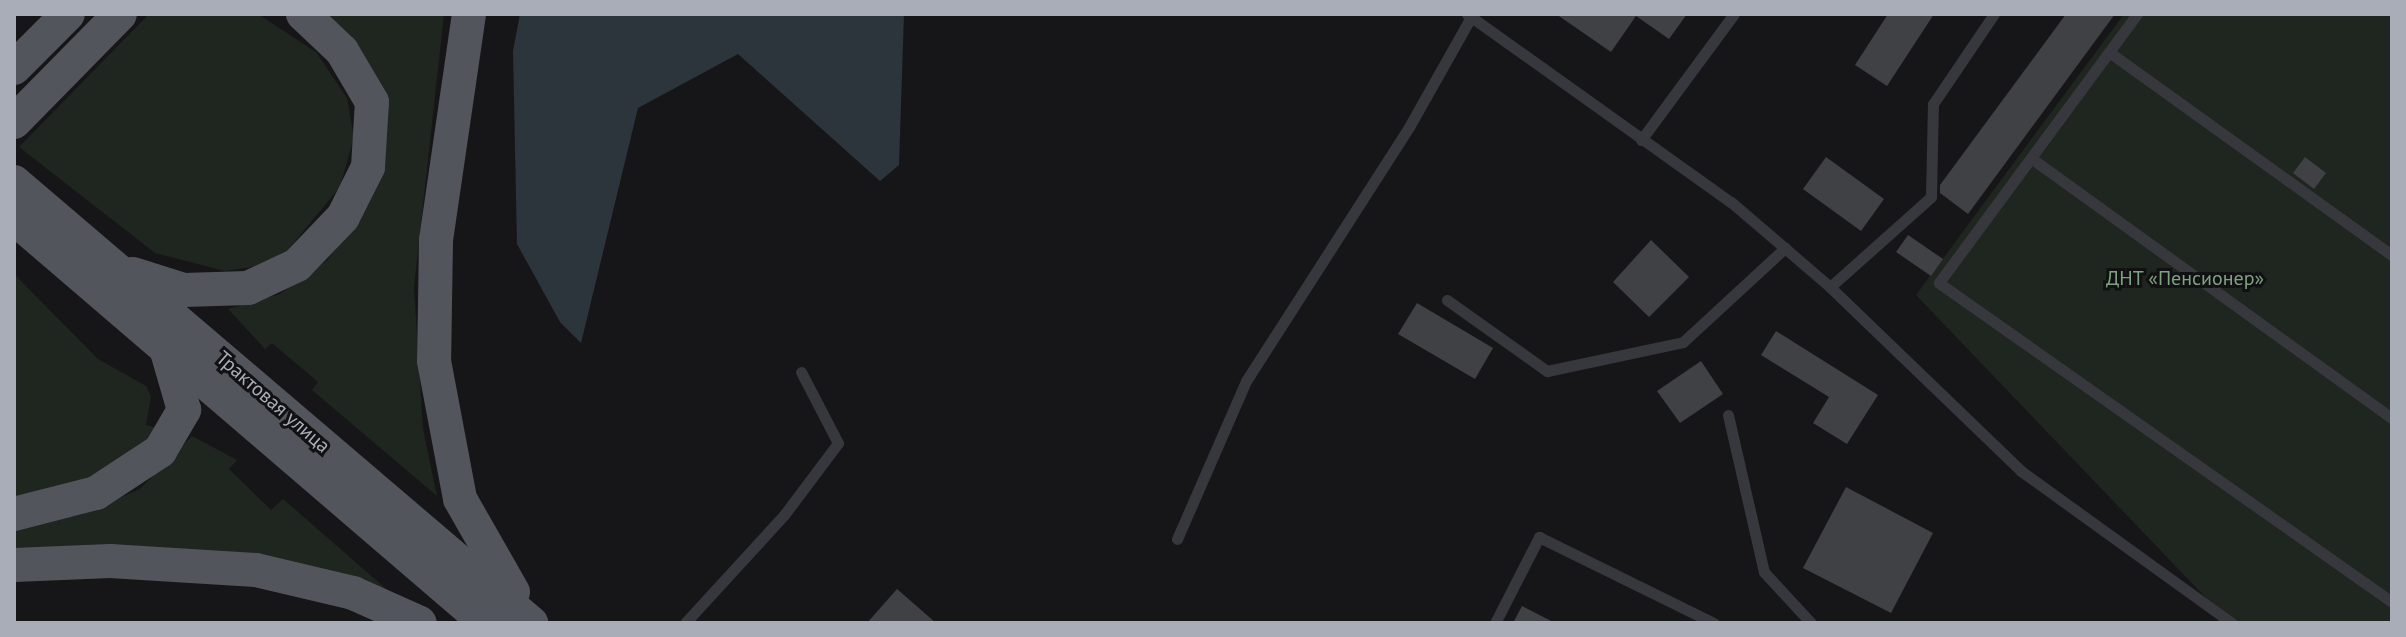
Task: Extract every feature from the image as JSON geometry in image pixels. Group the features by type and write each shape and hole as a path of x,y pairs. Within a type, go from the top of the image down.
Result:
{"main road":[{"path":"14,67 50,14"},
{"path":"14,67 68,14"},
{"path":"116,267 184,290 236,290 297,265 333,232 368,167 374,116 366,87 342,51 303,14"},
{"path":"469,14 436,240 438,396 452,474 472,527 539,623"},
{"path":"26,110 120,15"},
{"name":"Трактовая улица","path":"14,182 531,623"},
{"name":"Трактовая улица","path":"14,218 486,623"},
{"path":"14,514 96,493 160,451 184,410 166,347"},
{"path":"14,565 110,561 256,570 353,593 420,623"}],"lane":[{"path":"1641,140 1734,14"},
{"path":"1830,287 1931,197 1933,104 1994,14"},
{"path":"2137,14 1939,283 2392,602"},
{"path":"1177,539 1246,381 1409,127 1469,15 1785,248 1830,287 2021,471 2232,623"},
{"path":"2109,52 2392,255"},
{"path":"2031,158 2392,418"},
{"path":"1447,300 1547,371 1683,342 1785,248"},
{"path":"685,623 784,515 838,443 801,372"},
{"path":"1728,415 1764,572 1811,623"},
{"path":"1495,623 1539,537 1714,623"}],"green space":[{"path":"149,14 258,14 316,52 347,98 354,137 340,187 287,251 258,266 225,271 155,253 19,147"},
{"path":"319,14 444,14 414,287 423,429 437,496 312,390 318,382 272,343 265,349 228,309 280,294 326,261 353,229 384,154"},
{"name":"ДНТ «Пенсионер»","path":"2124,14 2392,14 2392,623 2230,623 1916,295"},
{"path":"14,274 98,359 146,386 151,396 146,425 158,428 147,445 88,480 14,500"},
{"path":"192,436 237,460 229,469 271,510 283,499 399,600 14,556 14,530 82,514 140,489"}],"shaded area":[{"path":"520,14 904,14 899,165 880,181 738,54 638,108 581,343 560,322 517,244 513,51"}],"building":[{"path":"1556,14 1687,14 1669,39 1636,16 1611,52"},
{"path":"1888,14 1934,14 1887,86 1855,65"},
{"path":"2066,14 2115,14 1968,214 1940,193 1940,185"},
{"path":"1826,157 1884,199 1861,231 1803,189"},
{"path":"2305,157 2326,173 2314,189 2293,173"},
{"path":"1908,235 1943,259 1931,276 1896,252"},
{"path":"1651,240 1689,277 1649,317 1613,282"},
{"path":"1417,303 1493,348 1475,379 1398,334"},
{"path":"1776,331 1878,395 1847,444 1813,423 1829,397 1761,355"},
{"path":"1701,361 1723,394 1680,423 1657,391"},
{"path":"1846,487 1933,533 1891,613 1803,568"},
{"path":"897,589 936,623 867,623"},
{"path":"1522,606 1555,623 1513,623"}]}
